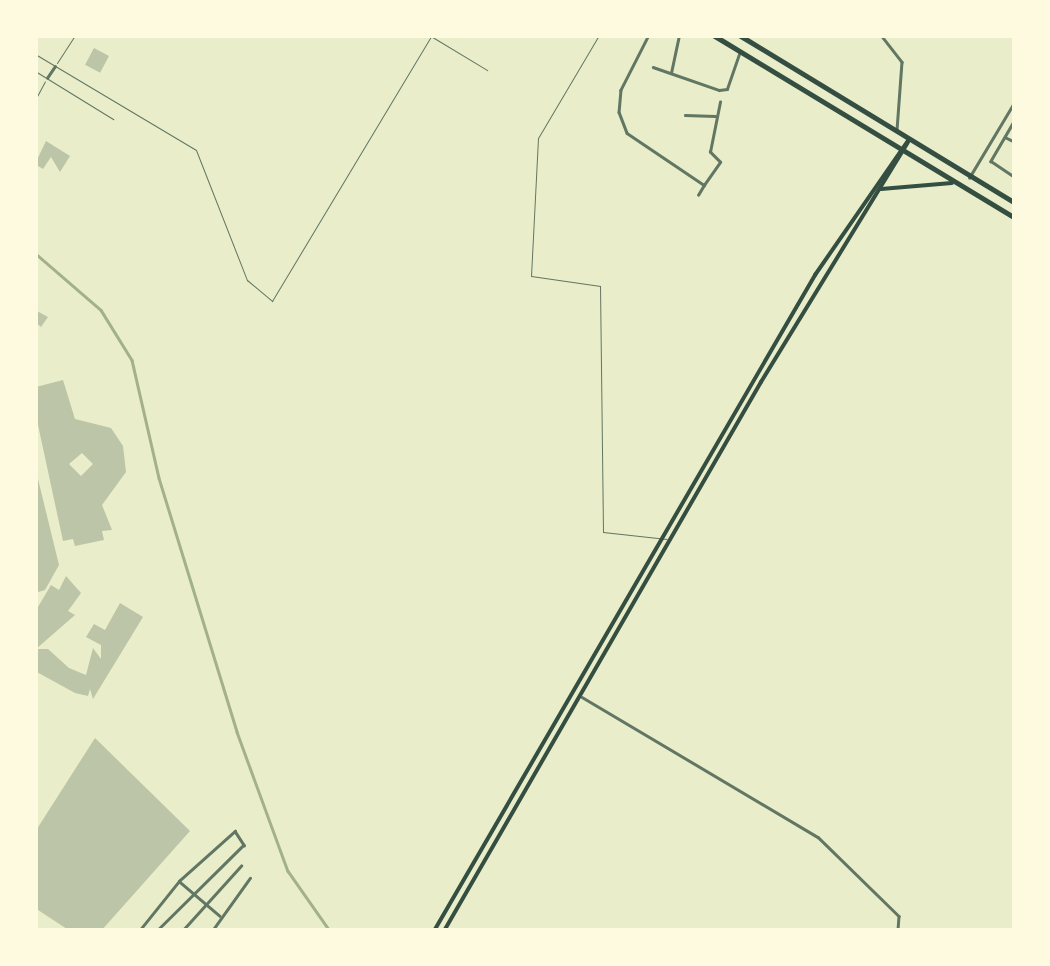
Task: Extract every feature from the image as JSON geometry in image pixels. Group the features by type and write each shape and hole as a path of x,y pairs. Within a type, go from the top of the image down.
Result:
{"highway":[{"path":"714,35 1015,218"},
{"path":"739,35 1015,203"}],"main road":[{"path":"434,931 814,275 897,148 909,139"},
{"path":"444,931 669,540 909,139"},
{"path":"881,189 952,183"}],"street":[{"path":"649,35 621,90 620,121 704,185"},
{"path":"671,73 679,35"},
{"path":"881,35 902,64 897,131"},
{"path":"652,67 727,88 739,52"},
{"path":"47,78 55,66"},
{"path":"969,178 1015,100"},
{"path":"698,195 720,162 710,152 720,102"},
{"path":"685,115 717,116"},
{"path":"1015,120 991,160 1015,177"},
{"path":"999,128 1015,142"},
{"path":"580,696 818,837 899,916 898,931"},
{"path":"139,931 179,881 235,831 244,845 157,931"},
{"path":"182,931 241,866"},
{"path":"212,931 250,878"},
{"path":"179,881 221,916"}],"lane":[{"path":"55,66 74,35"},
{"path":"599,35 538,138 531,276 600,286 604,532 669,540"},
{"path":"35,54 198,153 247,280 272,300 431,36 487,70"},
{"path":"35,71 113,119"},
{"path":"35,100 47,78"}],"building":[{"path":"94,48 109,56 100,73 85,65"},
{"path":"46,141 70,156 60,172 51,157 43,169 35,164"},
{"path":"35,310 48,317 41,327 35,322"},
{"path":"63,380 75,419 111,428 123,446 126,472 102,505 112,530 102,531 104,540 75,546 73,539 63,541 35,411 36,387","holes":["82,453 93,464 81,476 69,464"]},
{"path":"38,479 59,565 45,590 35,593"},
{"path":"66,576 81,593 68,611 75,615 36,649 48,649 69,668 86,675 93,648 101,659 101,645 86,637 94,624 105,630 120,603 143,617 93,699 90,689 88,696 75,693 35,671 35,612 51,585 59,590"},
{"path":"95,738 190,831 101,931 70,931 35,908 35,832"}],"waterway":[{"path":"35,253 101,310 132,360 159,478 237,732 288,871 330,931"}]}
